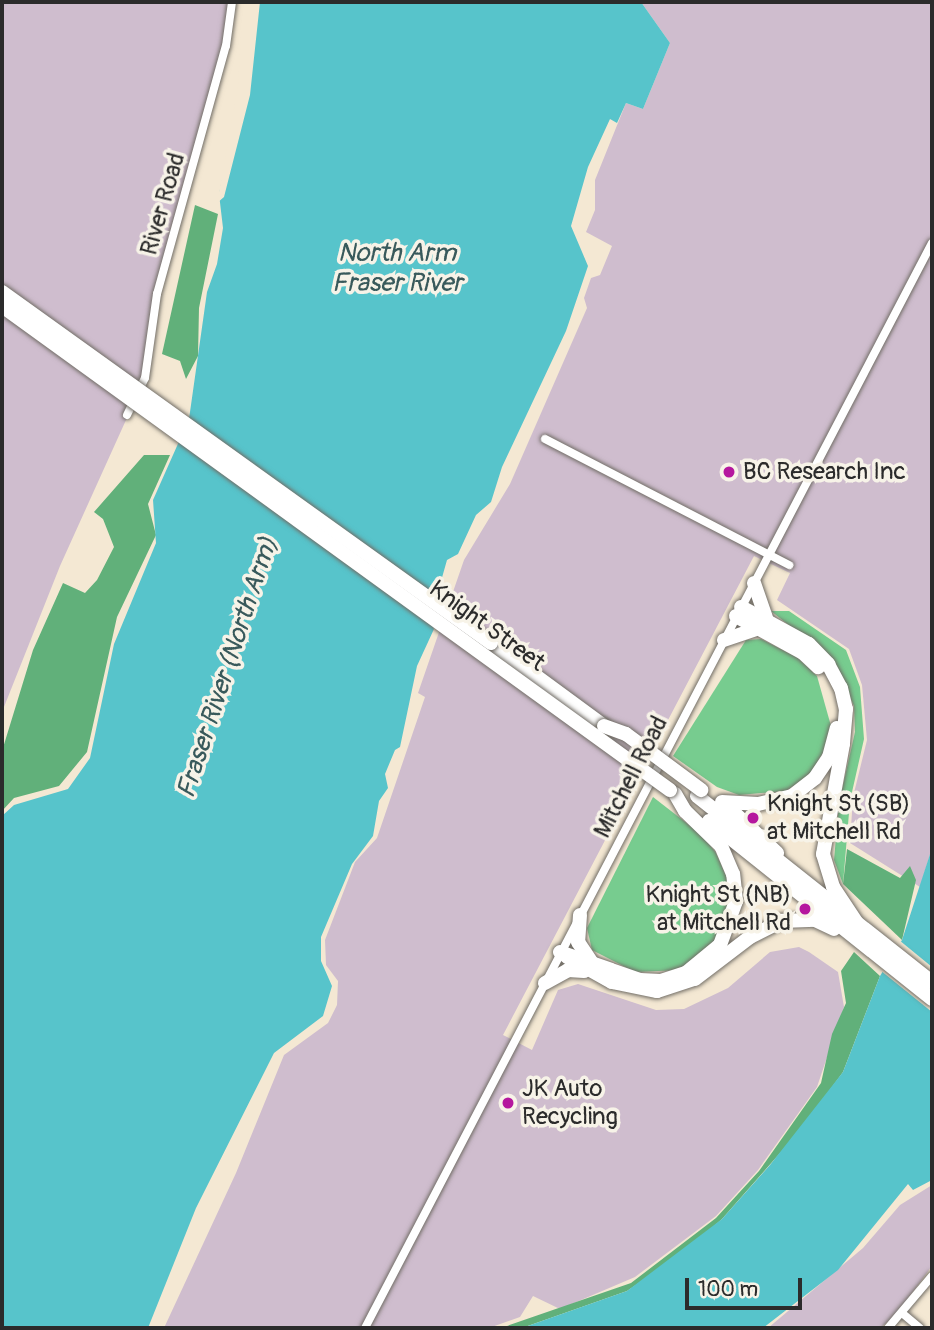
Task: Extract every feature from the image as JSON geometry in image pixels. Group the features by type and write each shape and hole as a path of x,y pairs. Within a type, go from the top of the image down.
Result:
{"highway":[{"name":"Knight Street","path":"2,292 604,726 626,734 693,801"},
{"name":"Knight Street","path":"2,306 675,794 693,801"},
{"path":"693,801 758,804 792,796 815,778 836,737 835,698 820,669 763,624 754,583"},
{"path":"739,612 809,644 828,664 841,688 846,709 843,744 823,854 833,887 856,931"},
{"path":"724,640 763,624"},
{"path":"693,801 856,931 932,982"},
{"path":"693,801 786,866 932,999"},
{"path":"545,983 568,970 588,966 640,980 661,981 686,973 720,945 736,901 733,874 722,846 693,801"},
{"path":"722,802 772,845 786,866"},
{"path":"580,915 578,942 588,966"},
{"path":"560,952 627,987 657,991 695,979 750,937 782,921 815,920 856,931"}],"street":[{"name":"River Road","path":"127,415 145,378 157,294 222,59 232,2"},
{"name":"Mitchell Road","path":"365,1328 932,243"},
{"path":"545,439 789,565"},
{"path":"888,1328 932,1276"},
{"path":"902,1313 920,1328"}],"shaded area":[{"path":"2,2 232,2 226,46 157,294 145,378 60,566 2,712"},
{"path":"641,2 932,2 932,848 920,887 850,843 853,797 867,740 862,685 849,649 777,600 790,573 754,556 503,1035 532,1050 558,990 578,984 656,1010 684,1009 728,988 770,952 799,947 809,952 838,972 844,1007 817,1087 758,1170 716,1216 635,1277 560,1309 533,1296 520,1317 489,1328 164,1328 236,1173 284,1055 328,1023 337,1005 338,981 326,965 325,940 355,862 377,838 425,697 418,693 464,560 510,484 587,308 584,298 591,278 600,275 612,246 586,232 595,210 595,180 626,103 643,109 670,43"},
{"path":"932,1185 932,1266 895,1316 880,1328 768,1328 863,1248 900,1205"}],"green space":[{"path":"195,205 218,214 199,308 198,356 186,379 180,361 162,354"},
{"path":"144,455 170,455 148,504 156,535 117,617 87,752 59,786 14,798 2,811 2,751 33,650 63,583 85,593 97,580 114,547 103,519 94,512"},
{"path":"771,611 789,611 846,650 860,687 864,739 850,801 843,884 834,860 839,803 855,732 854,706 833,660"},
{"path":"761,639 798,658 817,676 831,726 824,751 809,776 786,791 739,795 717,787 673,756 746,640"},
{"path":"653,797 702,835 716,853 731,887 726,919 714,943 682,970 635,972 592,950 587,928"},
{"path":"847,849 900,878 910,866 916,880 902,940 843,884"},
{"path":"854,952 880,976 843,1072 802,1128 722,1219 683,1253 627,1291 522,1328 501,1328 631,1283 716,1218 759,1171 821,1083 832,1034 846,1003 841,971"}],"water":[{"name":"North Arm Fraser River","path":"246,2 641,2 670,43 643,109 626,103 617,123 610,119 588,167 571,226 588,266 566,331 502,467 491,502 476,515 458,554 447,560 430,620 434,629 417,666 400,747 395,750 385,774 388,788 379,801 373,836 352,864 321,937 321,961 332,986 323,1016 274,1053 196,1208 148,1328 2,1328 2,816 14,805 68,789 90,758 114,644 156,543 153,500 189,419 207,292 217,264 223,228 219,194 241,88"},
{"path":"932,848 932,1180 913,1190 908,1184 838,1270 763,1328 522,1328 627,1291 722,1219 770,1165 843,1072 880,976 902,940"}],"pier":[{"path":"243,2 260,2 250,95 224,197 217,203 238,87"},
{"path":"899,940 932,967 932,1012 880,970"}],"place":[{"name":"BC Research Inc","path":"729,472"},
{"name":"Knight St (SB) at Mitchell Rd","path":"753,818"},
{"name":"Knight St (NB) at Mitchell Rd","path":"805,909"},
{"name":"JK Auto Recycling","path":"508,1103"}],"water label":[{"name":"Fraser River (North Arm)","path":"228,668"}]}
